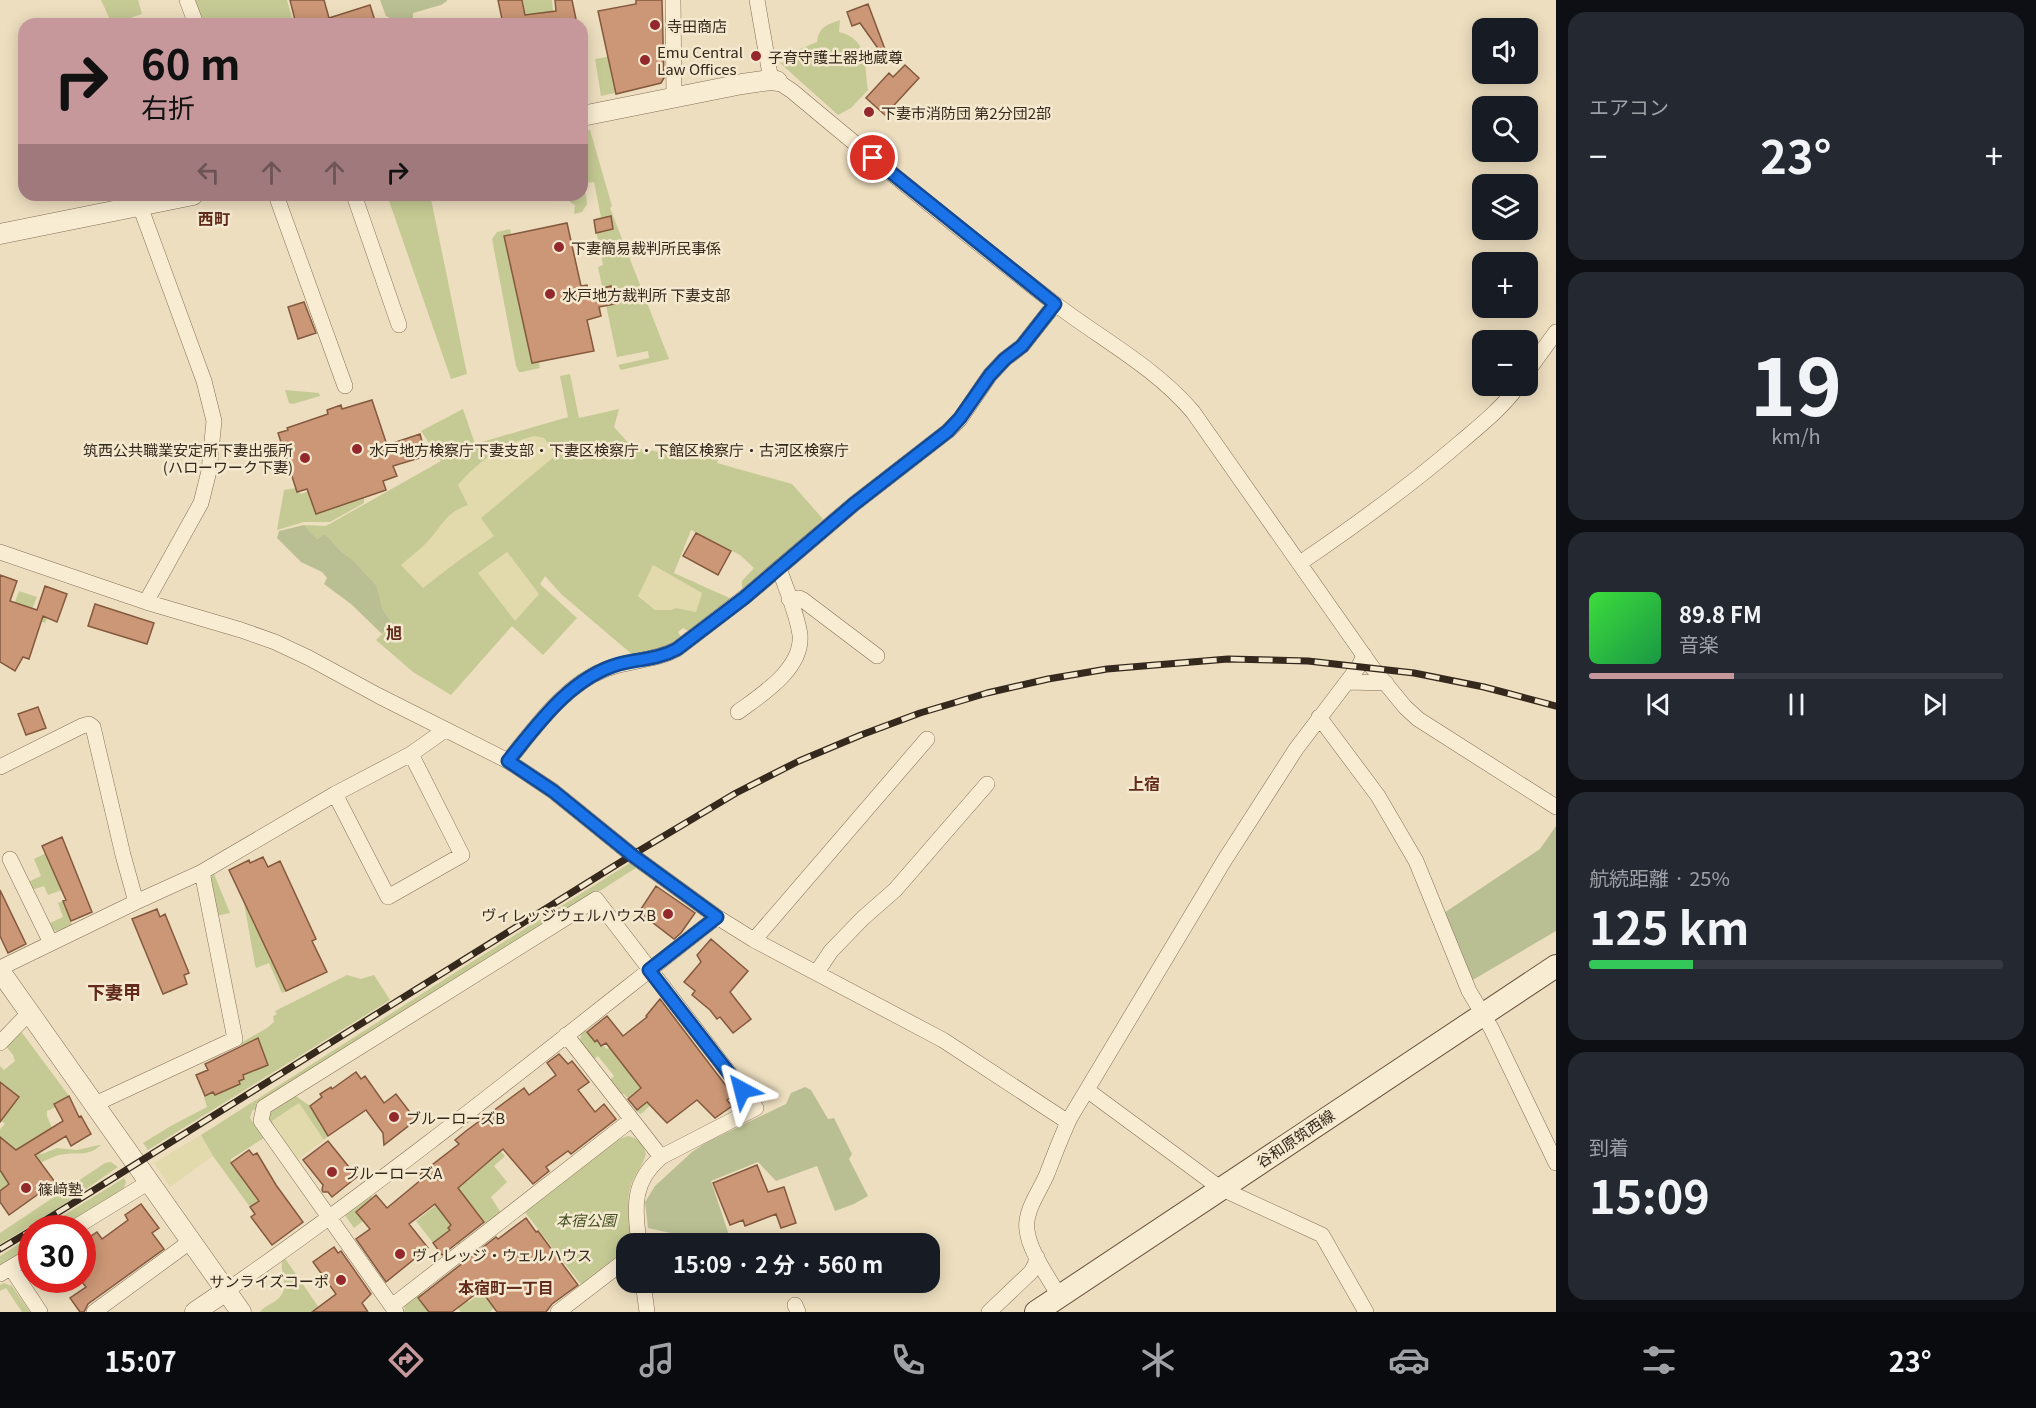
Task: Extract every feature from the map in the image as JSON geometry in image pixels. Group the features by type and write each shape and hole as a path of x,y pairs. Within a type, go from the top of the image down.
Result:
{"main road":[{"name":"谷和原筑西線","path":"1049,1306 1220,1188 1556,966"}],"street":[{"path":"187,0 194,18"},
{"path":"673,0 674,97"},
{"path":"757,0 774,81"},
{"path":"588,115 674,97 774,81 792,91 1055,304 1144,367 1180,397 1193,412 1364,655 1418,719 1556,807"},
{"path":"0,234 164,201"},
{"path":"278,201 345,386"},
{"path":"356,201 399,325"},
{"path":"140,206 197,360 214,421 209,471 201,503 146,602"},
{"path":"508,761 546,716 581,682 619,664 667,655 677,649 779,568 854,504 948,431 960,418 990,375 1022,346 1055,304"},
{"path":"1538,357 1556,332"},
{"path":"1300,563 1360,523 1445,456 1510,396"},
{"path":"0,552 146,602 275,642 309,657 508,761 553,791 632,855 717,917 754,940 943,1040 1068,1122"},
{"path":"738,712 779,681 798,652 800,634 779,568"},
{"path":"789,599 803,600 877,656"},
{"path":"1049,1306 1037,1257 1027,1233 1028,1215 1068,1122 1224,861 1296,749 1359,666 1364,655"},
{"path":"1347,682 1386,683"},
{"path":"1319,717 1378,796 1416,861 1454,956 1556,1163"},
{"path":"0,767 82,726 89,724 93,727 136,902"},
{"path":"242,1312 0,970 51,943 202,872 335,794 411,754 445,730"},
{"path":"754,940 927,739"},
{"path":"335,794 388,897 462,855 411,754"},
{"path":"817,972 840,941 895,890 987,784"},
{"path":"10,859 51,943"},
{"path":"95,1104 236,1039 202,872"},
{"path":"631,1120 394,1309 261,1121 264,1107 596,899 756,1108 661,1157 650,1167 640,1180 636,1200 638,1233"},
{"path":"195,1312 328,1218 717,917"},
{"path":"0,1043 29,1013"},
{"path":"566,1035 661,1157"},
{"path":"1087,1090 1220,1188 1322,1236 1366,1312"},
{"path":"95,1215 149,1182"},
{"path":"94,1312 191,1241"},
{"path":"988,1312 1031,1272 1037,1257"},
{"path":"18,1263 5,1271 40,1312"},
{"path":"558,1312 616,1267"},
{"path":"645,1293 647,1312"}],"shaded area":[{"path":"534,436 544,438 557,455 481,518 495,536 458,561 423,589 401,565 428,541 444,520 458,508 468,505 458,485 472,468 495,451 518,440"},
{"path":"507,552 539,594 514,622 478,573"},
{"path":"653,565 702,593 696,612 676,608 655,610 638,595"},
{"path":"299,1103 324,1140 296,1161 276,1135 272,1121"},
{"path":"201,1135 213,1156 170,1187 154,1163"}],"green space":[{"path":"101,0 138,0 142,14 130,18 109,18"},
{"path":"192,0 287,0 292,18 198,18"},
{"path":"380,0 447,0 441,5 413,13 413,18 386,16"},
{"path":"523,0 552,0 553,11 527,18"},
{"path":"840,20 839,32 856,40 863,54 868,90 851,108 838,115 780,63 789,61 791,50 817,42 819,33 824,27"},
{"path":"623,54 626,68 610,71 615,93 601,96 595,59"},
{"path":"588,130 590,130 612,206 610,208 669,359 621,370 618,365 649,358 648,351 617,357 598,267 603,265 594,219 601,217 594,182 588,183"},
{"path":"389,201 431,201 467,374 451,379"},
{"path":"587,201 587,204 582,212 574,214 575,205 570,202"},
{"path":"510,229 540,368 522,372 519,372 516,366 492,239 497,232"},
{"path":"570,374 579,418 619,409 614,427 633,448 718,460 717,463 792,484 823,519 746,592 742,587 742,581 754,568 740,555 691,530 674,573 734,600 690,632 683,628 678,632 681,637 676,646 634,656 561,594 545,576 540,584 577,618 543,655 512,626 451,695 413,672 376,640 393,624 383,610 377,586 325,534 317,539 304,525 326,526 441,461 421,431 463,409 475,444 568,417 560,376","holes":["534,436 544,438 556,455 481,518 494,536 423,588 401,565 427,543 450,515 468,505 458,485 492,454","507,552 539,594 515,621 478,573","653,565 702,593 696,612 676,608 655,610 638,596"]},
{"path":"285,390 319,393 320,396 293,404 289,403"},
{"path":"296,488 301,494 309,491 316,514 334,508 329,491 364,497 364,503 330,522 304,522 277,530 284,490"},
{"path":"304,525 317,539 325,534 377,586 383,610 393,624 382,634 351,604 324,584 327,578 322,572 301,562 277,538 279,531"},
{"path":"19,591 37,597 31,612 47,618 45,623 12,610"},
{"path":"1556,826 1556,931 1471,981 1444,913 1540,849"},
{"path":"46,853 62,890 48,895 44,886 32,890 28,882 41,876 34,859"},
{"path":"630,863 636,868 252,1111 250,1118 264,1138 231,1159 231,1163 262,1205 258,1201 250,1207 213,1156 201,1135"},
{"path":"214,874 230,913 216,916 209,877"},
{"path":"63,901 72,925 57,931 52,930 48,924 63,917 58,903"},
{"path":"244,903 286,991 282,993 269,963 256,968"},
{"path":"347,975 361,979 374,975 390,1000 148,1150 143,1143 207,1107 204,1097 213,1092 215,1095 240,1084 239,1081 244,1078 243,1075 268,1065 260,1045 243,1051 241,1043 274,1022 273,1016 277,1014 275,1011"},
{"path":"583,1027 595,1042 597,1040 607,1049 609,1047 654,1102 641,1114 636,1111 645,1104 636,1093 629,1099 624,1094 619,1094 610,1080 614,1076 598,1056 593,1060 580,1044"},
{"path":"20,1030 69,1096 54,1103 56,1107 47,1111 52,1128 0,1160 0,1129 5,1124 0,1120 0,1066 4,1070 15,1061 5,1045"},
{"path":"805,1087 811,1090 828,1119 834,1118 852,1154 849,1159 868,1196 835,1211 817,1166 776,1181 758,1162 711,1181 728,1233 670,1233 648,1228 645,1202 655,1186 692,1152 707,1142 786,1104 791,1093"},
{"path":"293,1094 310,1106 317,1116 330,1115 319,1123 328,1136 324,1140 299,1103 272,1121 276,1131 267,1121 271,1107"},
{"name":"本宿公園","path":"628,1136 635,1138 640,1142 646,1154 629,1192 631,1233 616,1233 616,1261 582,1286 524,1211 619,1139"},
{"path":"101,1145 90,1152 62,1154 49,1159 27,1171 0,1191 0,1170 30,1151 42,1154 57,1148 77,1150"},
{"path":"500,1151 505,1156 494,1166 507,1182 491,1197 501,1213 486,1224 458,1188"},
{"path":"111,1162 118,1167 48,1215 27,1215 105,1163"},
{"path":"124,1178 126,1182 123,1190 82,1215 64,1215"},
{"path":"369,1194 373,1198 363,1221 354,1228 344,1214"},
{"path":"436,1205 451,1225 448,1228 461,1244 442,1237 433,1243 416,1221"},
{"path":"18,1221 18,1233 0,1244 0,1233"},
{"path":"18,1244 18,1255 0,1267 0,1256"},
{"path":"284,1257 322,1312 260,1312 282,1294"},
{"path":"454,1282 469,1302 482,1292 494,1308 490,1312 461,1312 444,1290"},
{"path":"4,1283 12,1286 30,1312 22,1312 6,1288 0,1291 0,1285"},
{"path":"421,1291 423,1294 418,1299 429,1312 404,1312 405,1304"}],"building":[{"path":"290,0 324,0 329,18 294,18"},
{"path":"498,0 522,0 525,15 556,11 555,0 572,0 576,18 502,18"},
{"path":"636,0 662,0 664,78 661,83 616,94 598,11 636,4"},
{"path":"868,4 886,52 882,54 860,23 852,26 847,12"},
{"path":"370,5 374,18 329,18"},
{"path":"905,65 919,78 885,115 866,98 889,73 893,77"},
{"path":"611,216 613,229 596,233 594,220"},
{"path":"567,223 581,286 587,285 588,292 611,286 615,304 599,307 601,316 587,320 594,351 532,363 504,236"},
{"path":"304,302 316,333 298,339 288,307"},
{"path":"372,400 387,445 420,434 426,456 393,466 397,476 383,481 386,490 316,514 307,489 297,492 278,433 328,414 327,410 341,405 342,409"},
{"path":"696,533 731,551 718,575 683,556"},
{"path":"0,575 17,581 10,601 37,610 45,586 67,594 57,622 43,616 29,659 23,657 15,671 0,662"},
{"path":"95,604 154,623 147,644 88,626"},
{"path":"38,707 46,728 26,735 18,714"},
{"path":"62,837 92,912 71,921 63,901 66,900 42,846"},
{"path":"263,857 268,867 280,861 316,939 312,941 327,972 286,991 229,870 249,860 250,863"},
{"name":"ヴィレッジウェルハウスB","path":"656,886 695,913 674,939 639,912"},
{"path":"0,890 26,944 8,953 0,936"},
{"path":"157,909 160,917 165,914 189,973 184,975 187,984 163,994 132,919"},
{"path":"711,939 748,971 730,992 751,1019 733,1033 720,1017 717,1019 692,995 695,991 684,982 701,962 697,955"},
{"path":"660,999 733,1095 727,1100 732,1106 715,1118 697,1100 667,1123 647,1102 637,1110 628,1099 641,1088 606,1043 601,1046 587,1032 607,1016 623,1036 647,1017"},
{"path":"258,1038 268,1065 243,1075 244,1079 239,1081 240,1084 215,1095 213,1092 205,1096 196,1075 208,1070 205,1064"},
{"path":"559,1054 568,1064 572,1061 589,1082 578,1090 595,1112 604,1104 616,1119 571,1154 568,1151 546,1167 549,1171 533,1184 503,1149 458,1188 484,1222 442,1255 433,1243 450,1230 448,1228 451,1225 435,1204 409,1224 428,1248 386,1282 356,1239 370,1229 356,1212 376,1195 387,1208 422,1179 419,1175 459,1144 455,1140 466,1131 524,1088 529,1095 556,1075 547,1063"},
{"path":"356,1072 361,1079 365,1076 384,1103 396,1094 416,1120 384,1145 383,1133 366,1110 328,1136 310,1106 322,1097 320,1094 331,1087 332,1089"},
{"path":"0,1082 19,1097 0,1122"},
{"path":"69,1096 79,1117 81,1116 91,1134 71,1146 66,1136 35,1155 55,1182 9,1215 0,1202 0,1191 9,1184 0,1170 0,1137 16,1150 63,1121 54,1104"},
{"name":"ブルーローズA","path":"328,1141 357,1177 332,1197 328,1192 323,1192 323,1185 303,1160"},
{"path":"249,1150 253,1155 257,1153 276,1185 303,1222 272,1245 251,1217 255,1214 250,1207 259,1201 231,1163"},
{"path":"757,1165 768,1192 784,1187 796,1223 781,1228 776,1214 745,1226 743,1220 730,1225 713,1183"},
{"path":"141,1204 159,1228 152,1233 164,1249 88,1304 84,1312 80,1312 70,1298 77,1293 96,1293 96,1233 102,1239 128,1220 125,1215"},
{"path":"526,1218 578,1285 552,1304 546,1312 497,1312 481,1290 452,1312 429,1312 418,1298 496,1237 498,1239"},
{"name":"サンライズコーポ","path":"334,1247 338,1253 341,1251 371,1294 362,1303 368,1312 312,1312 336,1294 313,1262"}],"railway":[{"path":"54,1215 632,855 736,793 799,761 920,713 987,693 1048,679 1107,669 1228,659 1308,661 1414,673 1484,687 1556,706"},
{"path":"0,1249 18,1238"}],"place":[{"name":"寺田商店","path":"655,25"},
{"name":"子育守護土器地蔵尊","path":"756,56"},
{"name":"Emu Central Law Offices","path":"645,60"},
{"name":"下妻市消防団 第2分団2部","path":"869,112"},
{"name":"下妻簡易裁判所民事係","path":"559,247"},
{"name":"水戸地方裁判所 下妻支部","path":"550,294"},
{"name":"水戸地方検察庁下妻支部・下妻区検察庁・下館区検察庁・古河区検察庁","path":"357,449"},
{"name":"筑西公共職業安定所下妻出張所 (ハローワーク下妻)","path":"305,458"},
{"name":"ヴィレッジウェルハウスB","path":"668,914"},
{"name":"ブルーローズB","path":"394,1117"},
{"name":"ブルーローズA","path":"332,1172"},
{"name":"篠﨑塾","path":"26,1188"},
{"name":"ヴィレッジ・ウェルハウス","path":"400,1254"},
{"name":"サンライズコーポ","path":"341,1280"}],"district":[{"name":"西町","path":"214,218"},
{"name":"旭","path":"394,632"},
{"name":"上宿","path":"1144,783"},
{"name":"下妻甲","path":"114,991"},
{"name":"本宿町一丁目","path":"506,1287"}],"route":[{"path":"742,1090 649,970 717,917 632,855 553,791 508,761 546,716 581,682 619,664 667,655 677,649 744,598 854,504 942,437 960,418 990,375 1022,346 1055,304 873,158"}]}
